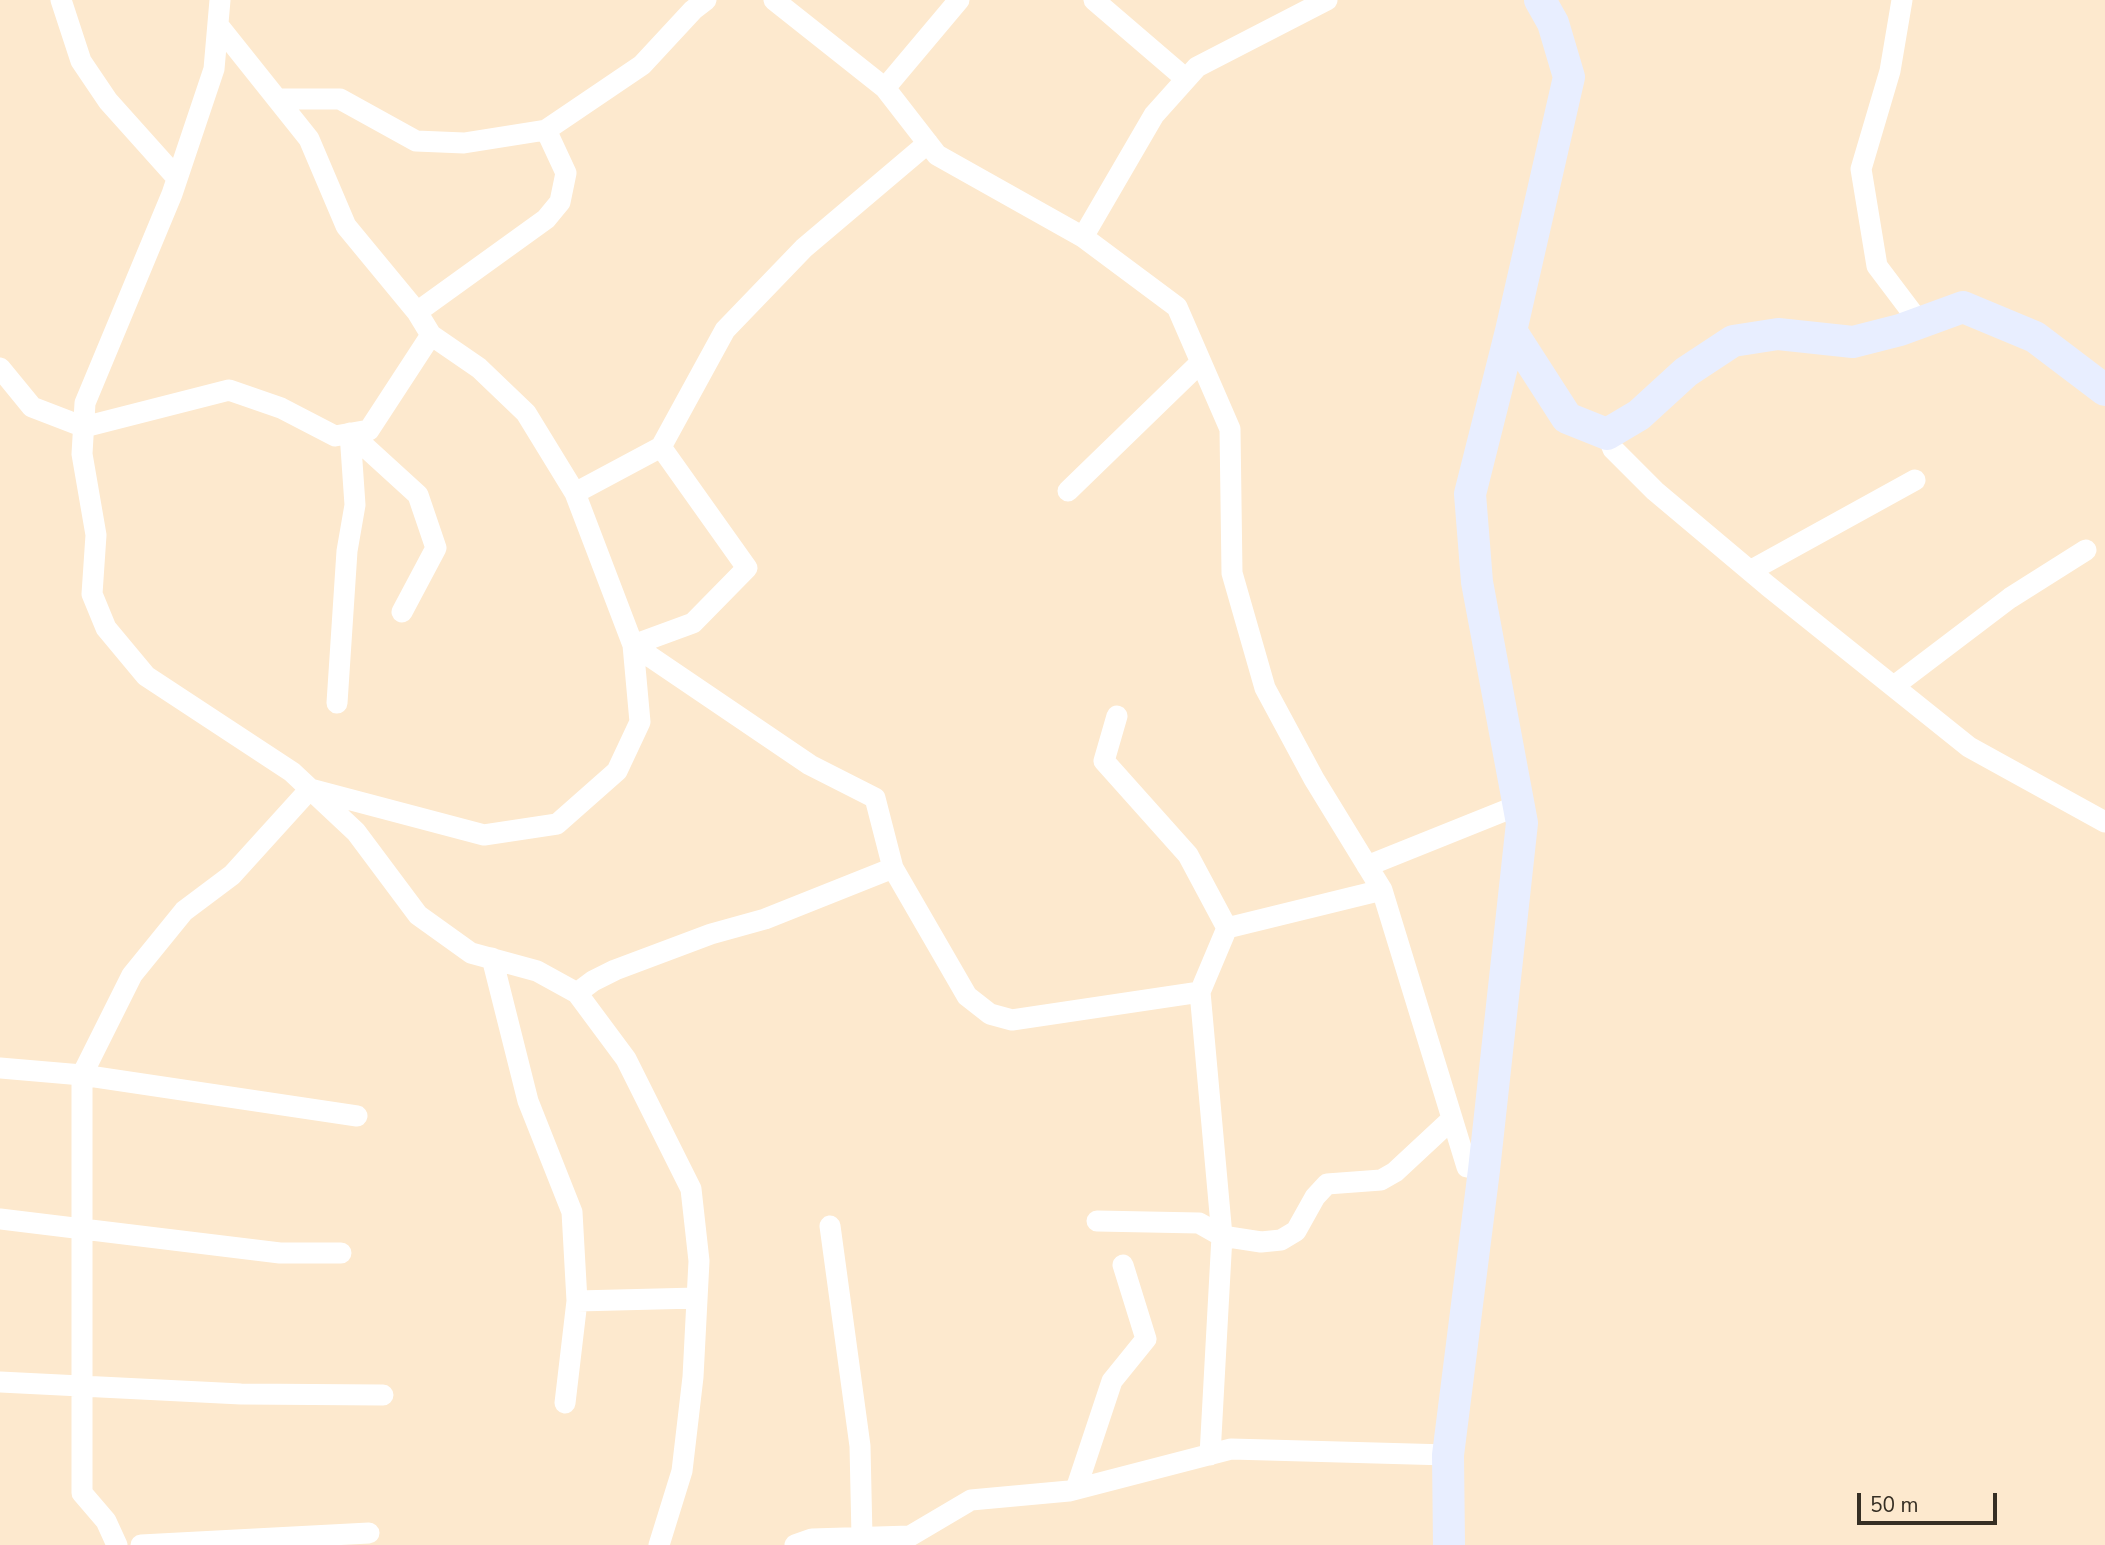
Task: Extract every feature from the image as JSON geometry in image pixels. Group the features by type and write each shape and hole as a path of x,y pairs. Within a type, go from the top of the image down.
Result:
{"street":[{"path":"61,0 81,61 108,101 177,178"},
{"path":"220,0 214,69 177,178 85,404 82,454 96,534 92,594 106,628 146,676 292,772 356,832 418,915 471,953 537,971 577,993 626,1059 691,1189 699,1261 693,1377 682,1471 659,1545"},
{"path":"278,99 340,99 416,141 464,143 546,130 642,65 693,10 706,0"},
{"path":"774,0 885,88 937,155 1083,237 1177,307 1230,429 1231,573 1265,688 1314,779 1382,890 1467,1167 1484,1170"},
{"path":"885,88 959,0"},
{"path":"1094,0 1186,79"},
{"path":"1083,237 1154,115 1197,67 1295,7 1326,0"},
{"path":"1449,1545 1448,1455 1484,1170 1522,823 1477,582 1470,494 1511,331 1569,77 1553,23 1540,0"},
{"path":"1902,0 1890,71 1861,169 1877,266 1920,323"},
{"path":"218,25 309,139 346,226 417,312 431,335 479,368 526,413 575,493 633,645 640,722 617,771 558,824 484,835 310,789"},
{"path":"417,312 546,219 560,202 566,173 546,130"},
{"path":"575,493 661,447 725,330 804,248 928,143"},
{"path":"1607,434 1639,415 1686,372 1733,341 1778,334 1853,342 1920,323 1963,307 2035,337 2105,390"},
{"path":"1511,331 1567,418 1607,434 1613,449 1655,491 1750,571 1969,747 2105,822"},
{"path":"0,368 32,407 84,427 229,390 281,408 335,436 369,430 431,335"},
{"path":"1068,491 1201,362"},
{"path":"350,433 418,495 436,548 402,612"},
{"path":"337,703 347,551 355,505 350,433"},
{"path":"633,645 693,624 747,568 661,447"},
{"path":"1750,571 1915,480"},
{"path":"1894,686 2010,598 2086,550"},
{"path":"633,645 810,765 875,797 893,868 967,996 990,1014 1012,1020 1200,992"},
{"path":"1117,716 1104,761 1188,855 1227,928"},
{"path":"117,1545 106,1521 82,1493 82,1074 132,975 184,911 232,875 310,789"},
{"path":"1367,866 1519,806"},
{"path":"577,993 615,970 710,934 765,919 893,868"},
{"path":"1227,928 1382,890"},
{"path":"1210,1455 1222,1236 1200,992 1227,928"},
{"path":"492,958 528,1101 572,1212 577,1301 565,1404"},
{"path":"0,1068 82,1074 357,1116"},
{"path":"1097,1221 1199,1223 1222,1236 1261,1242 1281,1240 1296,1231 1315,1197 1327,1184 1381,1180 1395,1172 1452,1119"},
{"path":"0,1219 280,1253 341,1253"},
{"path":"830,1226 860,1446 862,1537"},
{"path":"1076,1489 1112,1381 1146,1339 1123,1265"},
{"path":"577,1301 697,1298"},
{"path":"0,1382 241,1394 383,1395"},
{"path":"795,1545 812,1539 910,1535 971,1500 1076,1489 1231,1449 1448,1455"},
{"path":"141,1545 369,1533"}]}
